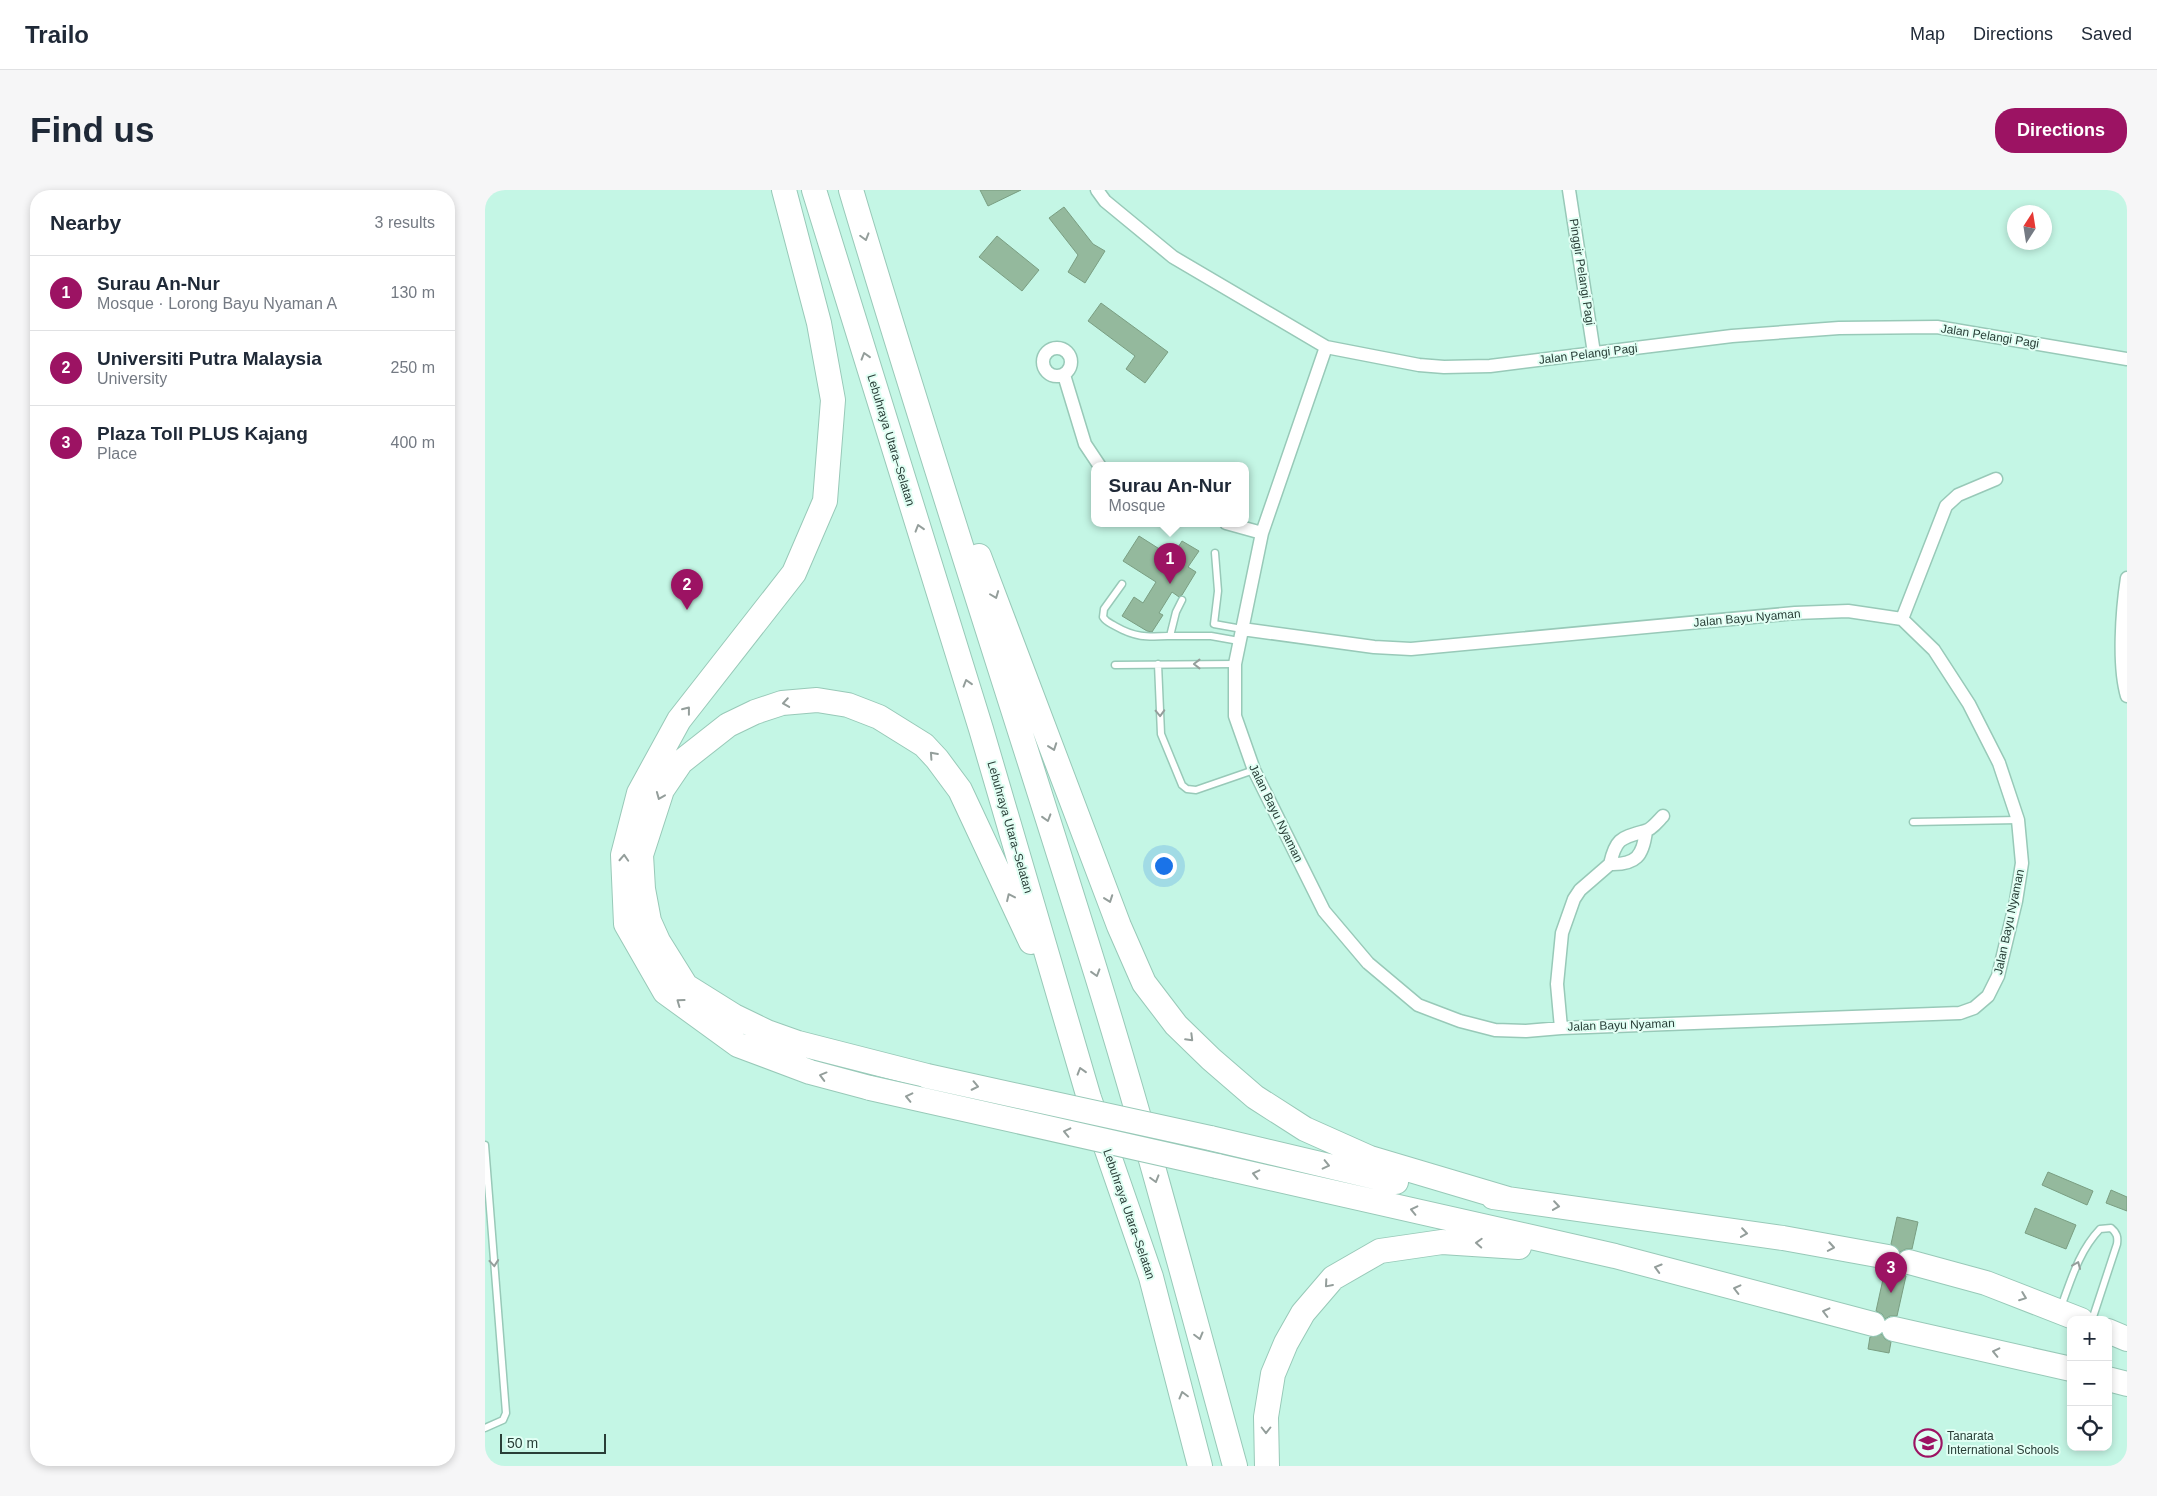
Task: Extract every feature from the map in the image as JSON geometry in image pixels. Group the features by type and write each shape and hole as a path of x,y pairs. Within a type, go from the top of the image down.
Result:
{"highway":[{"path":"784,190 819,323 833,400 825,501 794,573 679,720 639,794 623,855 626,924 665,992 738,1045 810,1072 870,1088 1615,1256 1884,1326 2067,1368"},
{"name":"Lebuhraya Utara–Selatan","path":"814,190 979,720 1089,1098 1151,1277 1200,1466"},
{"path":"851,190 905,371 1098,980 1180,1264 1235,1466"},
{"path":"905,371 993,592 1119,926 1144,983 1176,1024 1211,1059 1255,1097 1305,1129 1370,1158 1508,1199"},
{"path":"1056,988 1035,951 960,790 924,745 879,717 848,705 817,700 782,703 755,712 729,725 681,762 662,790 641,855 643,889 649,921 658,941 686,986 734,1016 767,1032 927,1076 1210,1138 1435,1191 1508,1199 1783,1238 1899,1260 1986,1283 2071,1316"},
{"path":"1267,1466 1266,1417 1273,1374 1286,1343 1303,1312 1333,1278 1379,1251 1442,1242 1491,1244 1615,1256"},
{"path":"2112,1333 2127,1339"},
{"path":"2112,1380 2127,1384"}],"street":[{"name":"Jalan Pelangi Pagi","path":"1097,190 1105,201 1173,257 1326,348 1444,367 1491,366 1732,336 1839,328 1937,327 2127,359"},
{"name":"Pinggir Pelangi Pagi","path":"1569,190 1594,354"},
{"name":"Jalan Bayu Nyaman","path":"1241,635 1411,649 1795,613 1848,611 1902,619 1934,650 1969,704 1999,763 2019,820 2022,863 2016,901 1998,976 1988,996 1973,1008 1960,1013 1561,1028 1526,1031 1495,1030 1461,1021 1418,1005 1368,963 1324,911 1254,770 1235,716 1235,664 1262,533 1326,348"},
{"path":"1064,375 1085,444 1097,462"},
{"path":"1902,619 1946,506 1958,494 1996,479"},
{"path":"1240,527 1262,533"},
{"path":"2127,578 2123,603 2123,646 2127,696"},
{"path":"1561,1028 1557,984 1562,933 1574,899 1580,890 1610,864 1615,847 1622,839 1630,834 1646,831 1663,816"},
{"path":"1610,864 1632,861 1641,855 1646,831"}],"lane":[{"path":"1211,636 1218,591 1215,553"},
{"path":"1122,584 1104,609 1103,616 1105,621 1130,635 1147,637 1241,635"},
{"path":"1169,636 1176,612 1183,600"},
{"path":"1214,624 1241,635"},
{"path":"1159,664 1161,734 1182,785 1187,789 1196,790 1254,770"},
{"path":"1115,665 1235,664"},
{"path":"1913,822 2019,820"},
{"path":"485,1145 506,1413 503,1420 485,1428"},
{"path":"2059,1311 2079,1260 2088,1244 2099,1230 2111,1228 2115,1232 2117,1244 2093,1316"}],"building":[{"path":"980,190 1021,190 988,206"},
{"path":"1064,207 1093,244 1105,251 1085,283 1068,272 1078,255 1049,218"},
{"path":"997,236 1039,270 1022,291 979,257"},
{"path":"1101,303 1168,352 1145,383 1126,369 1135,356 1088,321"},
{"path":"1139,536 1172,557 1182,541 1199,551 1188,567 1196,572 1182,595 1179,597 1172,592 1159,613 1163,615 1152,632 1122,616 1134,597 1143,603 1156,582 1123,561"},
{"path":"2048,1172 2093,1191 2087,1205 2042,1185"},
{"path":"2111,1190 2127,1197 2127,1211 2106,1203"},
{"path":"2035,1208 2076,1225 2066,1249 2025,1233"},
{"path":"1897,1217 1918,1222 1912,1249 1900,1252 1891,1244"},
{"path":"1897,1267 1906,1276 1897,1316 1890,1316 1885,1319 1882,1314 1876,1311 1885,1270"},
{"path":"1882,1334 1885,1339 1891,1342 1889,1353 1868,1349 1870,1337"}],"place":[{"name":"Surau An-Nur","path":"1170,584"},
{"name":"Universiti Putra Malaysia","path":"687,610"},
{"name":"Plaza Toll PLUS Kajang","path":"1891,1293"},
{"name":"Tanarata International Schools","path":"1928,1443"}]}
